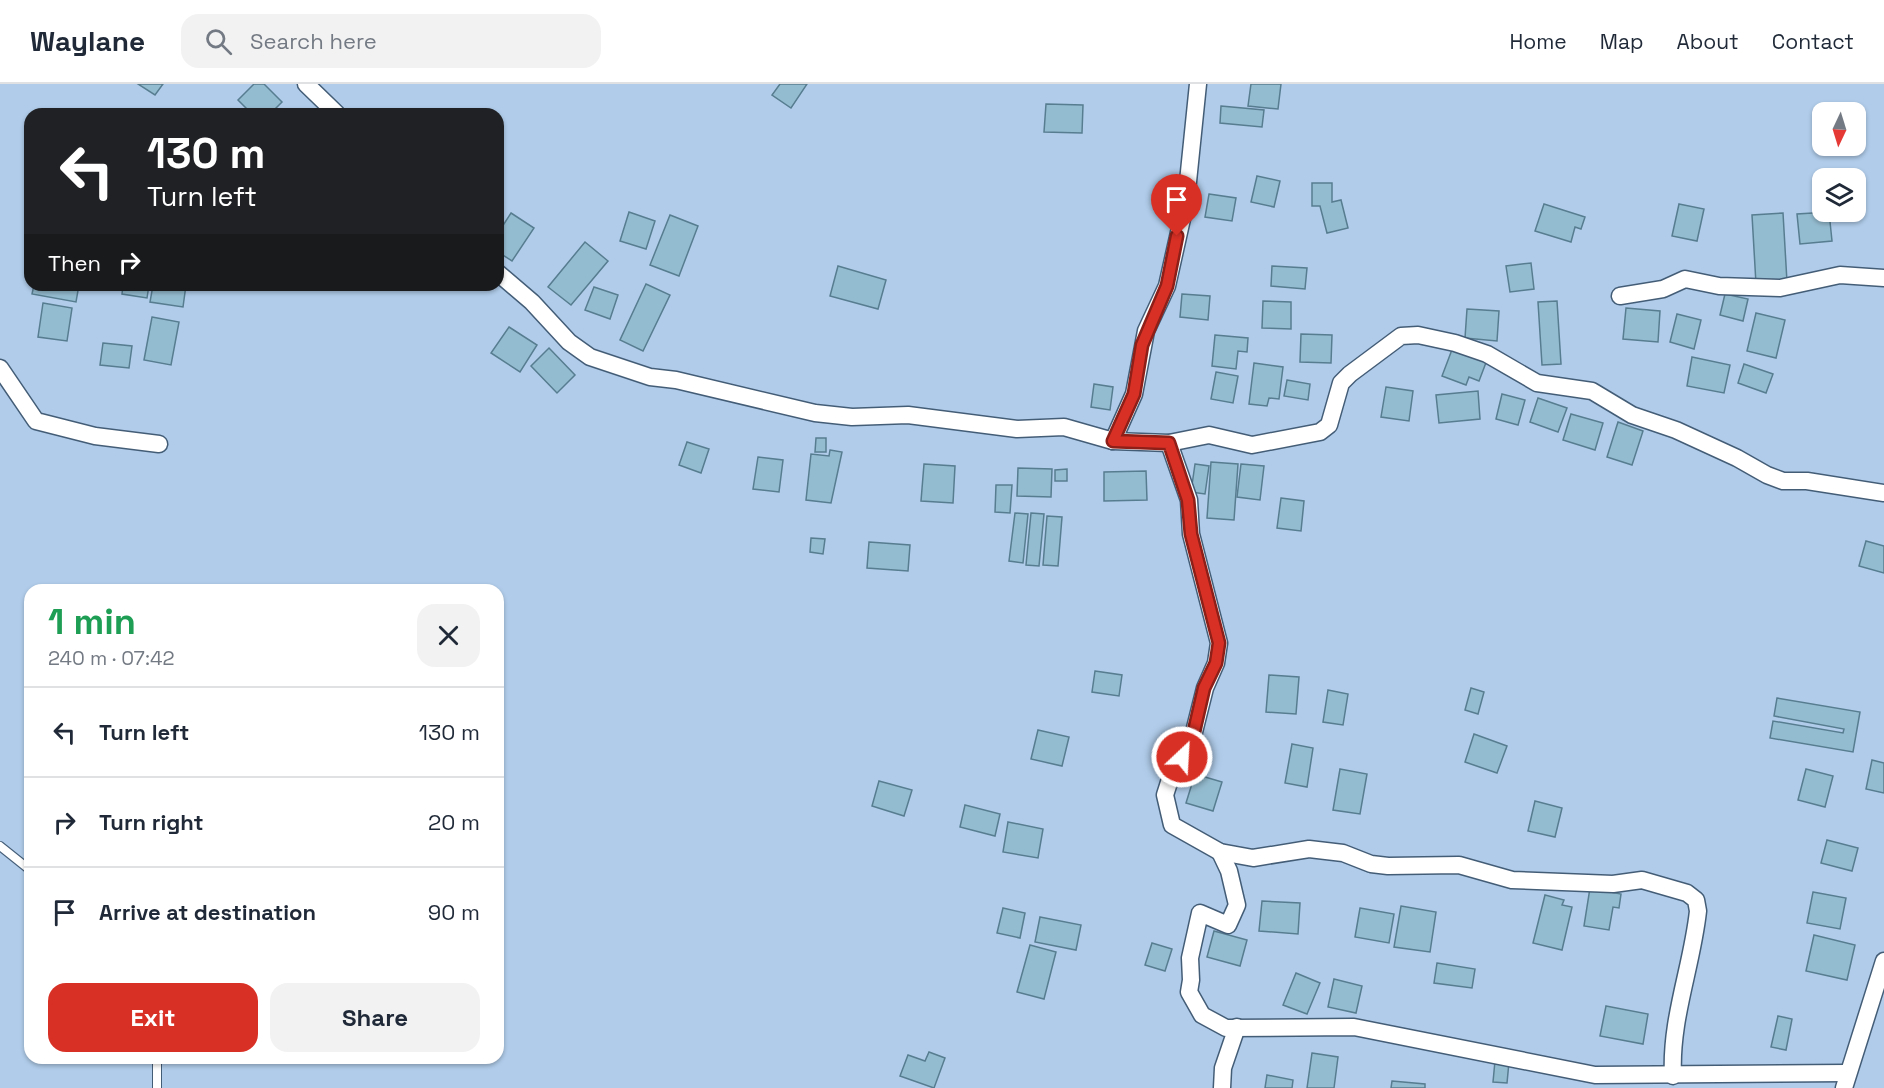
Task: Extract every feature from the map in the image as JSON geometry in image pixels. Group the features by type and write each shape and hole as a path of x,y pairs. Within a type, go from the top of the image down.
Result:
{"street":[{"path":"306,84 331,108"},
{"path":"1113,441 1134,394 1146,331 1167,286 1186,201 1198,84"},
{"path":"1620,296 1663,289 1685,279 1719,286 1780,288 1840,274 1884,278"},
{"path":"504,278 532,302 569,342 590,357 650,377 676,380 815,413 852,417 908,415 1017,429 1064,427 1113,441 1169,443 1209,435 1252,444 1320,432 1329,425 1341,383 1350,374 1401,336 1418,335 1455,343 1487,354 1537,383 1592,391 1632,415 1676,430 1737,458 1767,476 1783,481 1807,481 1884,493"},
{"path":"0,368 37,422 95,436 159,444"},
{"path":"1169,443 1188,500 1191,534 1219,643 1216,663 1204,688 1192,740 1172,773 1165,795 1165,805 1172,825 1177,830 1197,837 1220,852 1253,858 1309,849 1343,853 1371,864 1388,866 1460,865 1512,880 1613,884 1642,880 1687,893 1696,900 1698,911 1676,1018 1672,1050 1673,1076"},
{"path":"1220,852 1235,891 1235,912 1228,925 1200,913 1190,958 1189,992 1202,1015 1226,1028 1354,1027 1595,1075 1845,1081 1862,1036 1884,962"},
{"path":"1222,1088 1223,1068 1237,1027"}],"lane":[{"path":"0,846 24,865"},
{"path":"156,1064 157,1088"}],"building":[{"path":"138,84 163,84 155,95"},
{"path":"254,84 264,84 282,102 276,108 246,108 238,100"},
{"path":"780,84 807,84 791,108 772,95"},
{"path":"1251,84 1281,84 1278,109 1248,106"},
{"path":"1046,104 1083,105 1082,133 1044,132"},
{"path":"1221,106 1264,110 1262,127 1220,123"},
{"path":"1257,176 1280,181 1274,207 1251,202"},
{"path":"1312,183 1332,183 1332,202 1341,200 1348,228 1327,233 1320,206 1312,206"},
{"path":"1209,194 1236,198 1232,221 1205,217"},
{"path":"1544,204 1585,217 1581,229 1575,227 1571,242 1535,231"},
{"path":"1679,204 1704,209 1697,241 1672,236"},
{"path":"629,212 655,221 646,249 620,241"},
{"path":"511,213 534,228 512,261 504,256 504,224"},
{"path":"1783,213 1787,282 1756,284 1752,215"},
{"path":"1812,213 1812,222 1830,222 1832,241 1800,244 1797,214"},
{"path":"670,215 698,226 679,276 650,265"},
{"path":"585,242 608,261 571,305 548,287"},
{"path":"1531,263 1534,289 1510,292 1506,266"},
{"path":"838,266 886,280 878,309 830,296"},
{"path":"1272,266 1307,268 1305,289 1271,286"},
{"path":"646,284 670,295 643,351 620,340"},
{"path":"594,287 618,295 610,319 585,310"},
{"path":"33,291 78,291 76,302 32,294"},
{"path":"122,291 148,291 147,298 122,294"},
{"path":"152,291 185,291 183,307 150,302"},
{"path":"1182,294 1210,296 1208,320 1180,317"},
{"path":"1725,294 1748,299 1743,321 1720,315"},
{"path":"1263,301 1291,302 1291,329 1262,328"},
{"path":"1557,301 1561,364 1542,365 1538,302"},
{"path":"43,303 72,308 67,341 38,337"},
{"path":"1626,308 1660,311 1658,342 1623,339"},
{"path":"1467,309 1499,311 1497,341 1465,338"},
{"path":"1756,313 1785,320 1776,358 1747,351"},
{"path":"1677,314 1701,320 1694,349 1670,342"},
{"path":"152,317 179,322 171,365 144,360"},
{"path":"509,327 537,345 520,372 491,353"},
{"path":"1301,334 1332,335 1331,363 1300,362"},
{"path":"1215,335 1248,338 1247,352 1238,351 1236,369 1212,366"},
{"path":"103,343 132,346 129,368 100,365"},
{"path":"1453,347 1487,360 1479,381 1469,377 1466,385 1442,376"},
{"path":"549,348 575,375 557,393 531,366"},
{"path":"1692,357 1730,365 1724,393 1687,386"},
{"path":"1254,363 1283,367 1279,399 1269,398 1267,406 1249,404"},
{"path":"1744,364 1773,374 1766,393 1738,383"},
{"path":"1216,372 1238,376 1233,403 1211,399"},
{"path":"1287,380 1310,384 1308,400 1284,396"},
{"path":"1094,384 1113,387 1110,410 1091,407"},
{"path":"1386,387 1413,391 1409,421 1381,417"},
{"path":"1478,391 1480,419 1439,423 1436,395"},
{"path":"1502,394 1525,400 1518,425 1496,419"},
{"path":"1538,398 1567,408 1558,432 1530,422"},
{"path":"1571,414 1603,423 1595,450 1563,440"},
{"path":"1618,422 1643,431 1632,465 1607,457"},
{"path":"816,438 826,438 826,452 815,452"},
{"path":"687,442 709,449 701,473 679,465"},
{"path":"830,450 842,452 831,503 806,500 811,454 829,456"},
{"path":"758,457 783,460 779,492 753,489"},
{"path":"1211,462 1238,464 1234,520 1207,518"},
{"path":"924,464 955,466 953,503 921,501"},
{"path":"1195,464 1209,466 1205,494 1191,492"},
{"path":"1241,464 1264,466 1260,500 1237,497"},
{"path":"1018,468 1052,469 1051,497 1017,496"},
{"path":"1067,469 1067,481 1055,481 1055,470"},
{"path":"1146,471 1147,500 1104,501 1104,472"},
{"path":"996,485 1012,485 1010,513 995,512"},
{"path":"1281,498 1304,501 1301,531 1277,528"},
{"path":"1015,513 1028,514 1023,563 1009,561"},
{"path":"1031,513 1044,514 1039,566 1026,565"},
{"path":"1047,516 1062,517 1058,566 1043,565"},
{"path":"811,538 825,539 823,554 810,552"},
{"path":"1866,541 1884,546 1884,573 1859,566"},
{"path":"869,542 910,545 908,571 867,568"},
{"path":"1095,671 1122,675 1119,696 1092,692"},
{"path":"1269,675 1299,677 1296,714 1266,712"},
{"path":"1471,688 1484,692 1478,714 1465,710"},
{"path":"1328,690 1348,694 1343,725 1323,722"},
{"path":"1777,698 1860,712 1853,752 1770,738 1773,721 1843,733 1844,729 1774,716"},
{"path":"1038,730 1069,737 1062,766 1031,759"},
{"path":"1474,734 1507,746 1497,773 1465,762"},
{"path":"1292,744 1313,748 1307,787 1285,783"},
{"path":"1872,760 1884,763 1884,793 1866,789"},
{"path":"1340,769 1367,774 1360,814 1333,810"},
{"path":"1806,769 1833,776 1825,807 1798,800"},
{"path":"1195,774 1222,782 1213,811 1186,803"},
{"path":"879,781 912,790 904,816 872,806"},
{"path":"1535,801 1562,808 1555,837 1528,831"},
{"path":"965,805 1000,814 995,836 960,827"},
{"path":"1008,822 1043,829 1038,858 1003,852"},
{"path":"1827,840 1858,848 1852,871 1821,863"},
{"path":"1590,888 1621,894 1619,908 1613,907 1609,930 1584,926"},
{"path":"1813,892 1846,898 1840,929 1807,923"},
{"path":"1545,895 1564,900 1562,905 1572,907 1562,950 1533,943"},
{"path":"1262,901 1300,903 1298,934 1259,931"},
{"path":"1401,906 1436,912 1430,952 1394,947"},
{"path":"1003,908 1025,913 1020,938 997,933"},
{"path":"1360,908 1394,914 1389,943 1355,937"},
{"path":"1040,917 1081,925 1076,950 1035,942"},
{"path":"1214,931 1247,940 1240,966 1207,957"},
{"path":"1814,935 1855,945 1847,980 1806,971"},
{"path":"1152,943 1172,949 1165,971 1145,965"},
{"path":"1030,945 1056,952 1044,999 1017,992"},
{"path":"1437,963 1475,969 1472,988 1434,983"},
{"path":"1296,973 1320,983 1307,1014 1283,1005"},
{"path":"1334,979 1362,986 1356,1013 1328,1007"},
{"path":"1606,1006 1648,1014 1643,1044 1600,1036"},
{"path":"1778,1016 1792,1019 1786,1050 1771,1047"},
{"path":"929,1052 945,1058 934,1088 900,1076 908,1055 925,1061"},
{"path":"1312,1053 1338,1057 1334,1088 1307,1088"},
{"path":"1495,1061 1509,1062 1507,1083 1493,1082"},
{"path":"1267,1075 1293,1080 1292,1088 1265,1088"},
{"path":"1392,1081 1425,1084 1425,1088 1391,1088"}],"route":[{"path":"1177,236 1167,286 1142,345 1134,394 1113,441 1169,443 1188,500 1191,534 1205,593 1216,626 1219,643 1216,663 1204,688 1192,740 1182,757"}]}
